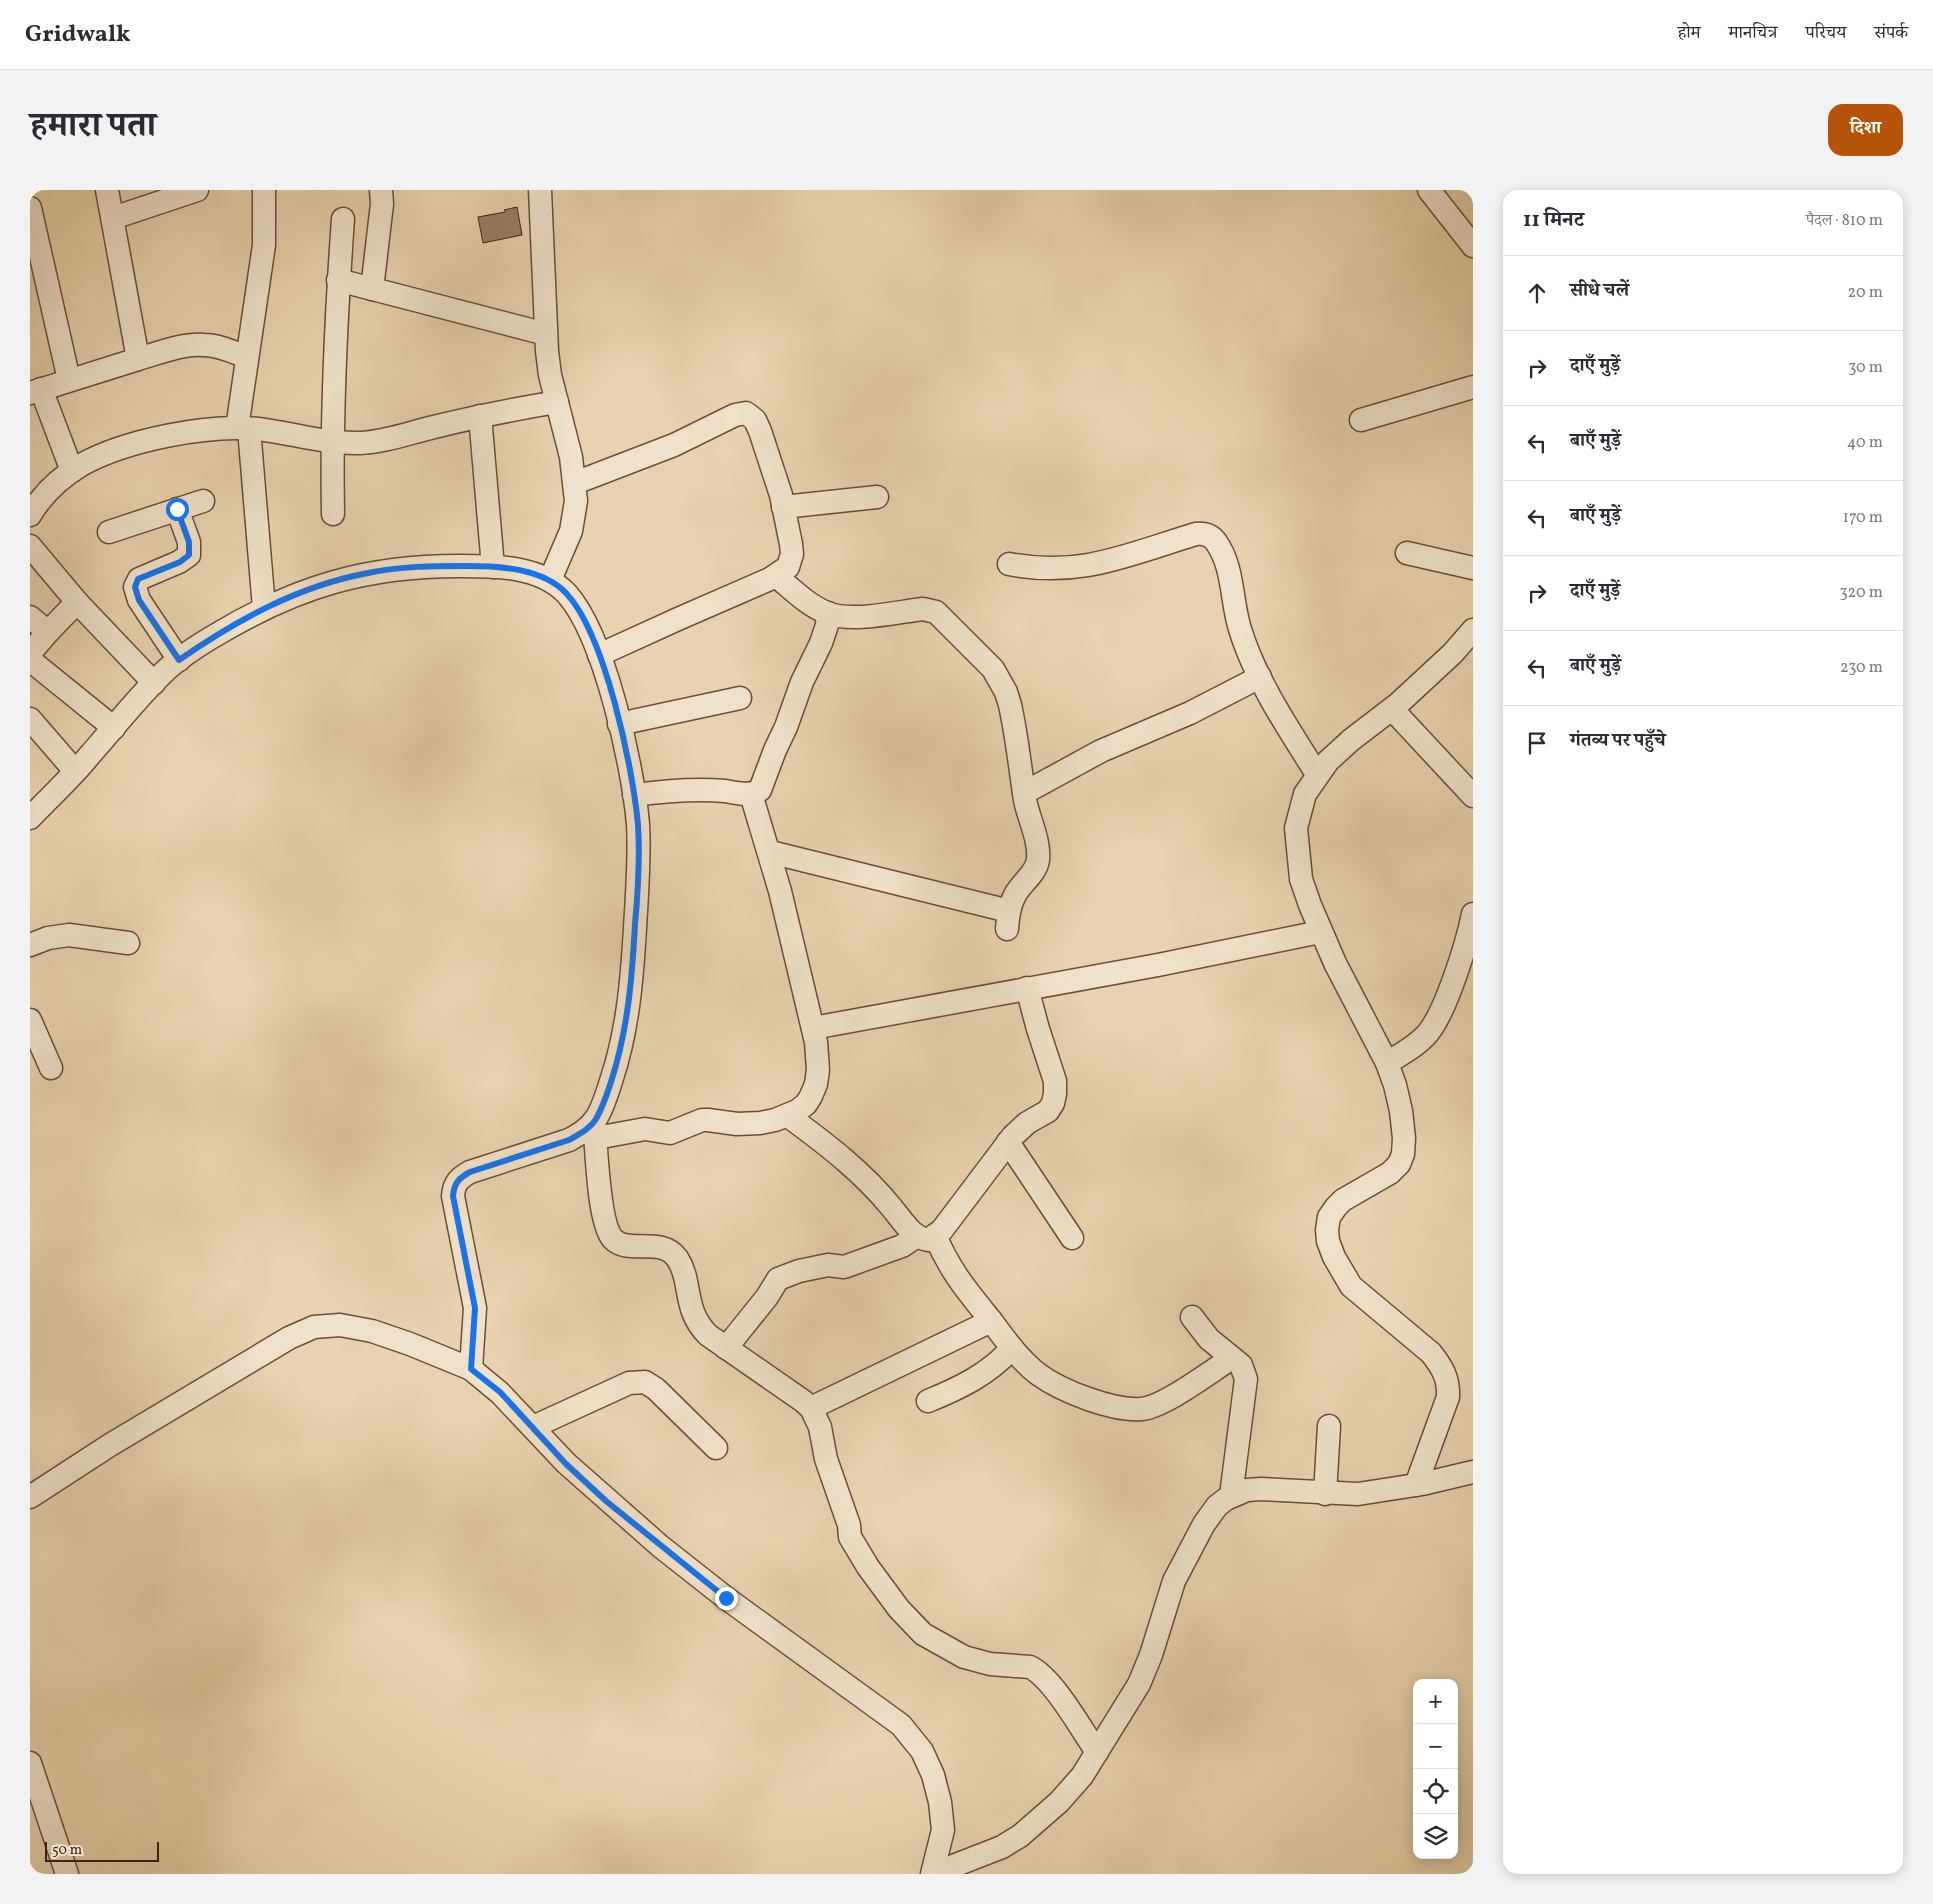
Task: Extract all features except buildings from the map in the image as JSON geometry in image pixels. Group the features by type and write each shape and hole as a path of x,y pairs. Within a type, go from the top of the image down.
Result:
{"street":[{"path":"107,190 138,359"},
{"path":"113,218 197,190"},
{"path":"264,190 264,245 246,357 243,429 264,608"},
{"path":"372,289 382,204 380,190"},
{"path":"540,190 549,367 571,457 576,501 571,532 550,580"},
{"path":"1430,190 1473,246"},
{"path":"30,208 69,380"},
{"path":"333,514 332,442 342,218"},
{"path":"338,280 546,334"},
{"path":"72,471 35,391 183,347 205,344 220,347 246,357"},
{"path":"1361,420 1473,387"},
{"path":"30,515 56,483 72,471 103,456 162,437 197,431 243,429 332,442 360,443 380,441 480,416 557,402"},
{"path":"575,483 674,445 736,415 746,413 755,420 775,474 784,507 792,554 788,567 776,576 599,655"},
{"path":"480,416 492,567"},
{"path":"784,507 877,497"},
{"path":"109,532 203,501"},
{"path":"177,509 189,542 189,555 180,562 138,579 135,587 139,600 179,660"},
{"path":"1009,564 1040,569 1074,568 1110,561 1196,534 1203,533 1210,536 1220,548 1227,566 1239,628 1260,677 1318,774"},
{"path":"30,546 77,602 154,683"},
{"path":"1407,553 1473,568"},
{"path":"30,818 154,683 179,660 212,638 264,608 306,590 368,573 434,566 492,567 533,574 550,580 566,593 579,611 599,655 619,724 634,795 638,826 637,906 624,1036 603,1106 589,1133 608,1232 612,1239 618,1243 658,1247 670,1251 682,1269 696,1320 708,1335 811,1408 820,1427 826,1460 849,1525 850,1537 868,1567 899,1609 923,1634 964,1657 978,1662 1030,1667 1036,1670 1049,1682 1097,1752"},
{"path":"770,852 1008,920 1015,894 1034,871 1037,863 1038,848 1024,793 1013,719 1006,692 993,669 936,612 923,609 856,616 828,613 810,604 776,576"},
{"path":"30,654 77,602"},
{"path":"634,795 689,790 751,794 760,790 770,760 786,727 804,676 821,643 827,625 828,613"},
{"path":"30,617 48,632"},
{"path":"1416,1485 1448,1397 1447,1377 1441,1365 1431,1353 1352,1286 1334,1257 1328,1241 1327,1230 1329,1217 1336,1207 1350,1196 1390,1173 1399,1164 1403,1154 1404,1138 1401,1111 1395,1085 1387,1063 1320,932 1301,879 1296,828 1305,794 1328,761 1351,740 1392,709 1469,640"},
{"path":"30,660 114,728"},
{"path":"1024,793 1101,751 1190,713 1260,677"},
{"path":"619,724 740,698"},
{"path":"1392,709 1473,796"},
{"path":"30,719 75,771"},
{"path":"471,1369 475,1308 453,1196 454,1186 460,1178 470,1172 589,1133 617,1134 645,1129 670,1133 702,1120 748,1124 768,1122 788,1116 806,1104 816,1084 818,1057 813,1028 770,852 751,794"},
{"path":"1387,1063 1418,1043 1428,1034 1436,1022 1462,955 1473,914"},
{"path":"813,1028 1158,965 1320,932"},
{"path":"30,944 58,935 128,942"},
{"path":"726,1348 766,1298 778,1279 799,1271 828,1265 844,1267 942,1230 1008,1142 1027,1123 1048,1111 1053,1103 1055,1081 1027,988"},
{"path":"30,1020 51,1068"},
{"path":"788,1116 854,1168 926,1236 1012,1348 1031,1368 1054,1384 1097,1402 1123,1408 1140,1409 1163,1402 1232,1358"},
{"path":"1008,1142 1072,1238"},
{"path":"1192,1317 1209,1339 1241,1365 1246,1379 1231,1496"},
{"path":"811,1408 991,1321"},
{"path":"30,1497 110,1445 253,1358 289,1338 314,1328 340,1325 372,1331 471,1369 500,1392 566,1464 660,1546 726,1598 900,1725 922,1751 933,1775 940,1802 943,1830 933,1874"},
{"path":"928,1401 957,1389 986,1372 1012,1348"},
{"path":"533,1426 629,1383 645,1382 656,1389 716,1448"},
{"path":"1325,1494 1329,1426"},
{"path":"933,1874 1002,1847 1020,1836 1059,1802 1082,1776 1139,1684 1151,1655 1174,1582 1204,1524 1217,1506 1231,1496 1247,1490 1261,1489 1325,1494 1358,1494 1416,1485 1473,1472"},
{"path":"30,1763 38,1811 67,1874"}],"route":[{"path":"177,509 189,542 189,555 180,562 143,576 138,579 135,587 144,609 179,660 240,621 276,602 332,582 368,573 401,568 482,566 513,569 550,580 566,593 579,611 604,668 618,716 629,767 638,826 637,906 624,1036 603,1106 595,1121 583,1132 569,1140 470,1172 460,1178 454,1186 453,1196 475,1308 471,1369 500,1392 566,1464 606,1501 726,1598"}]}
